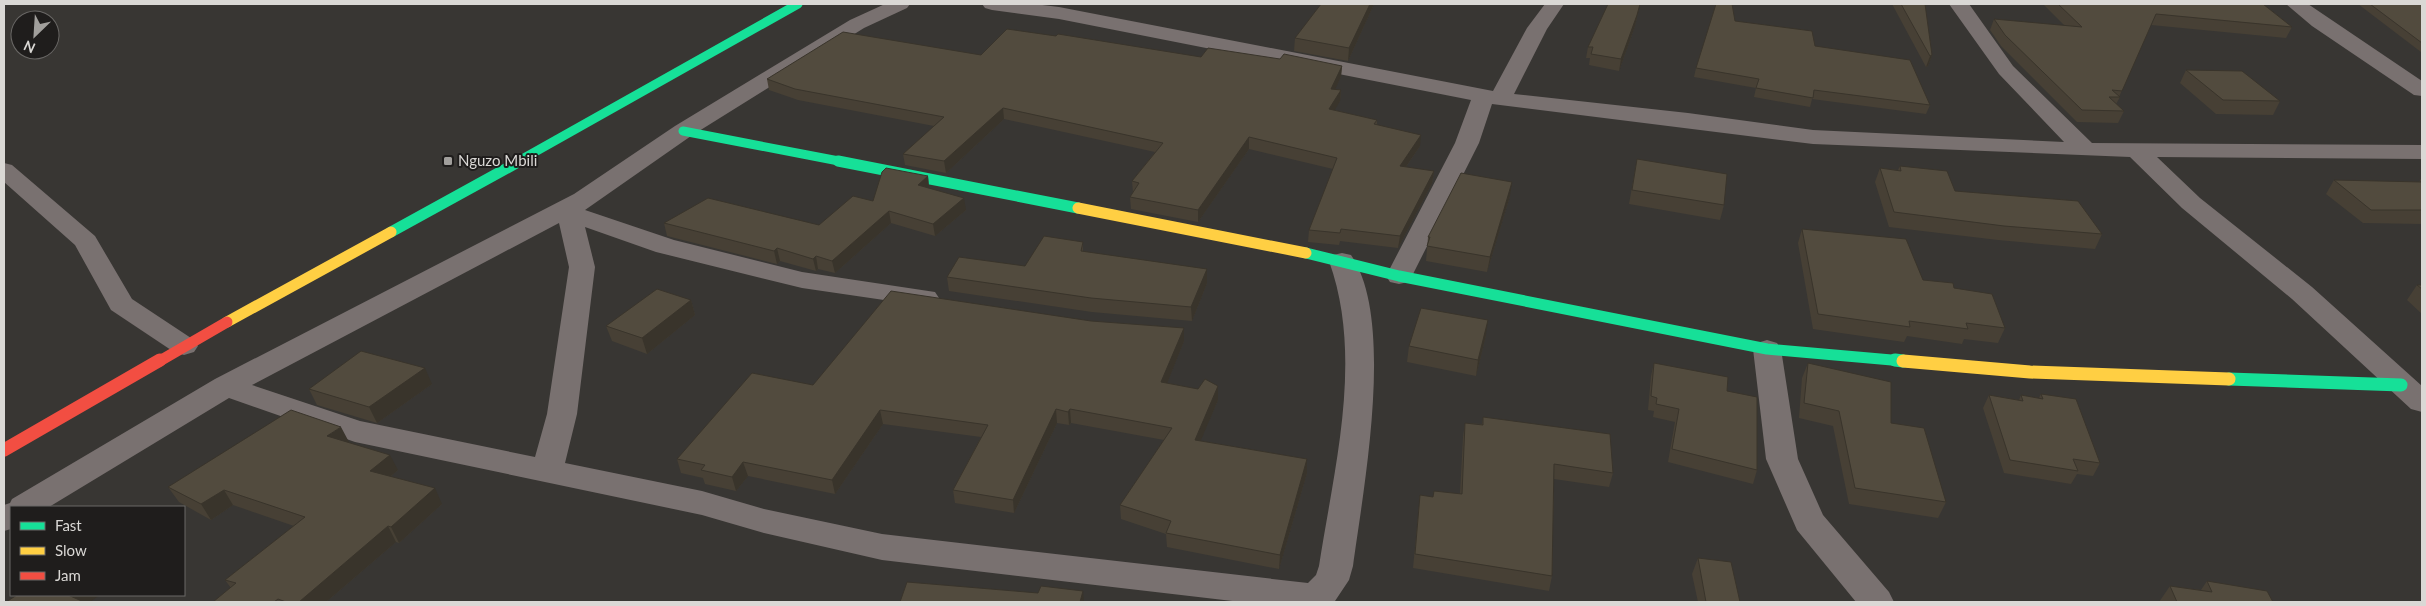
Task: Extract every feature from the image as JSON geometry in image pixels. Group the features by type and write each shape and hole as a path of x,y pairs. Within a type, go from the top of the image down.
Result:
{"main road":[{"path":"4,450 184,346 636,98 798,4"},
{"path":"683,131 1342,261 1400,276 1767,349 2030,372 2401,385"}],"street":[{"path":"26,506 226,386 576,206 683,131 857,24 900,4"},
{"path":"992,4 1059,13 1236,49 1327,64 1492,97 1813,137 2086,150 2422,152"},
{"path":"1400,276 1492,97 1536,28 1555,4"},
{"path":"1959,4 2006,70 2086,150"},
{"path":"2296,4 2319,22 2422,90"},
{"path":"2136,150 2191,203 2302,294 2422,402"},
{"path":"4,170 86,241 121,304 184,346"},
{"path":"576,206 664,246 802,280 946,302"},
{"path":"547,470 562,414 582,267 576,206"},
{"path":"226,386 355,431 702,503 764,521 882,547 1313,597 1322,593 1333,576 1336,566 1356,420 1360,355 1354,296 1342,261"},
{"path":"1767,349 1782,460 1809,521 1876,602"}],"building":[{"path":"1321,4 1370,4 1349,48 1295,38"},
{"path":"1608,4 1640,4 1621,59 1591,54 1593,47 1588,47"},
{"path":"1716,4 1732,4 1735,21 1812,31 1815,46 1910,60 1930,105 1814,90 1813,98 1756,88 1759,79 1696,68"},
{"path":"1901,4 1925,4 1932,55 1930,56"},
{"path":"2058,4 2263,4 2292,27 2156,14 2122,91 2112,90 2120,97 2109,97 2124,111 2082,110 2005,35 1994,19 2082,27"},
{"path":"2370,4 2422,4 2422,43"},
{"path":"1007,29 1056,36 1058,34 1201,57 1208,48 1280,59 1284,54 1342,66 1331,89 1341,90 1329,109 1377,120 1374,124 1421,135 1400,166 1434,171 1400,236 1341,229 1340,233 1309,230 1337,158 1249,137 1198,210 1130,197 1139,183 1132,181 1163,143 1003,108 944,161 903,154 944,117 795,89 767,79 843,32 981,55"},
{"path":"2186,70 2242,71 2280,101 2223,100"},
{"path":"1637,159 1727,174 1724,205 1632,190"},
{"path":"1900,166 1947,171 1955,191 2078,201 2102,234 2004,226 1894,212 1880,168 1901,171"},
{"path":"886,168 928,176 918,185 964,198 933,224 889,211 832,261 816,256 813,259 777,248 774,251 664,223 708,198 819,225 853,196 873,201 882,172"},
{"path":"1461,173 1512,182 1490,257 1427,246 1430,237 1428,237"},
{"path":"2334,180 2422,182 2422,210 2371,210"},
{"path":"1802,229 1906,239 1923,280 1953,283 1954,288 1992,294 2005,328 1966,323 1968,329 1909,321 1910,327 1818,314"},
{"path":"1044,236 1083,242 1081,251 1207,269 1191,307 1091,298 947,277 959,257 1025,266"},
{"path":"657,289 691,300 642,338 606,326"},
{"path":"891,291 1091,321 1184,328 1161,382 1198,389 1205,379 1218,386 1195,440 1307,459 1280,555 1166,533 1171,521 1120,505 1172,428 1070,409 1068,412 1056,409 1013,500 953,490 988,425 880,410 832,480 743,462 732,477 701,470 705,465 677,459 752,373 813,385"},
{"path":"1421,308 1488,320 1478,360 1409,346"},
{"path":"361,351 425,368 369,407 309,389"},
{"path":"1654,363 1728,377 1727,391 1757,397 1757,470 1672,449 1679,409 1656,404 1657,398 1651,396"},
{"path":"1808,363 1891,382 1891,423 1924,428 1946,502 1855,488 1839,411 1804,403"},
{"path":"2041,394 2076,399 2100,463 2073,459 2078,471 2010,460 1989,395 2023,401 2021,395 2043,399"},
{"path":"291,410 341,427 327,436 390,455 370,471 435,488 391,527 388,526 299,602 286,602 278,599 274,602 213,602 236,583 225,580 305,517 224,490 201,504 168,487"},
{"path":"1483,417 1610,434 1613,473 1554,464 1552,576 1415,554 1420,495 1433,497 1434,491 1462,494 1465,423 1483,425"},
{"path":"1698,558 1731,562 1740,602 1706,602"},
{"path":"2207,581 2267,591 2273,602 2177,602 2170,586 2212,592"},
{"path":"907,582 1038,593 1041,586 1083,591 1080,602 900,602"},
{"path":"15,596 70,596 84,602 6,602"}],"traffic: fast":[{"path":"391,232 636,97 798,4"},
{"path":"683,131 1078,208"},
{"path":"1306,253 1399,276 1767,349 1903,361"},
{"path":"2229,379 2401,385"}],"traffic: slow":[{"path":"1078,208 1306,253"},
{"path":"227,322 391,232"},
{"path":"1903,361 2030,372 2229,379"}],"traffic: jam":[{"path":"4,450 227,322"}],"place":[{"name":"Nguzo Mbili","path":"448,161"}]}
